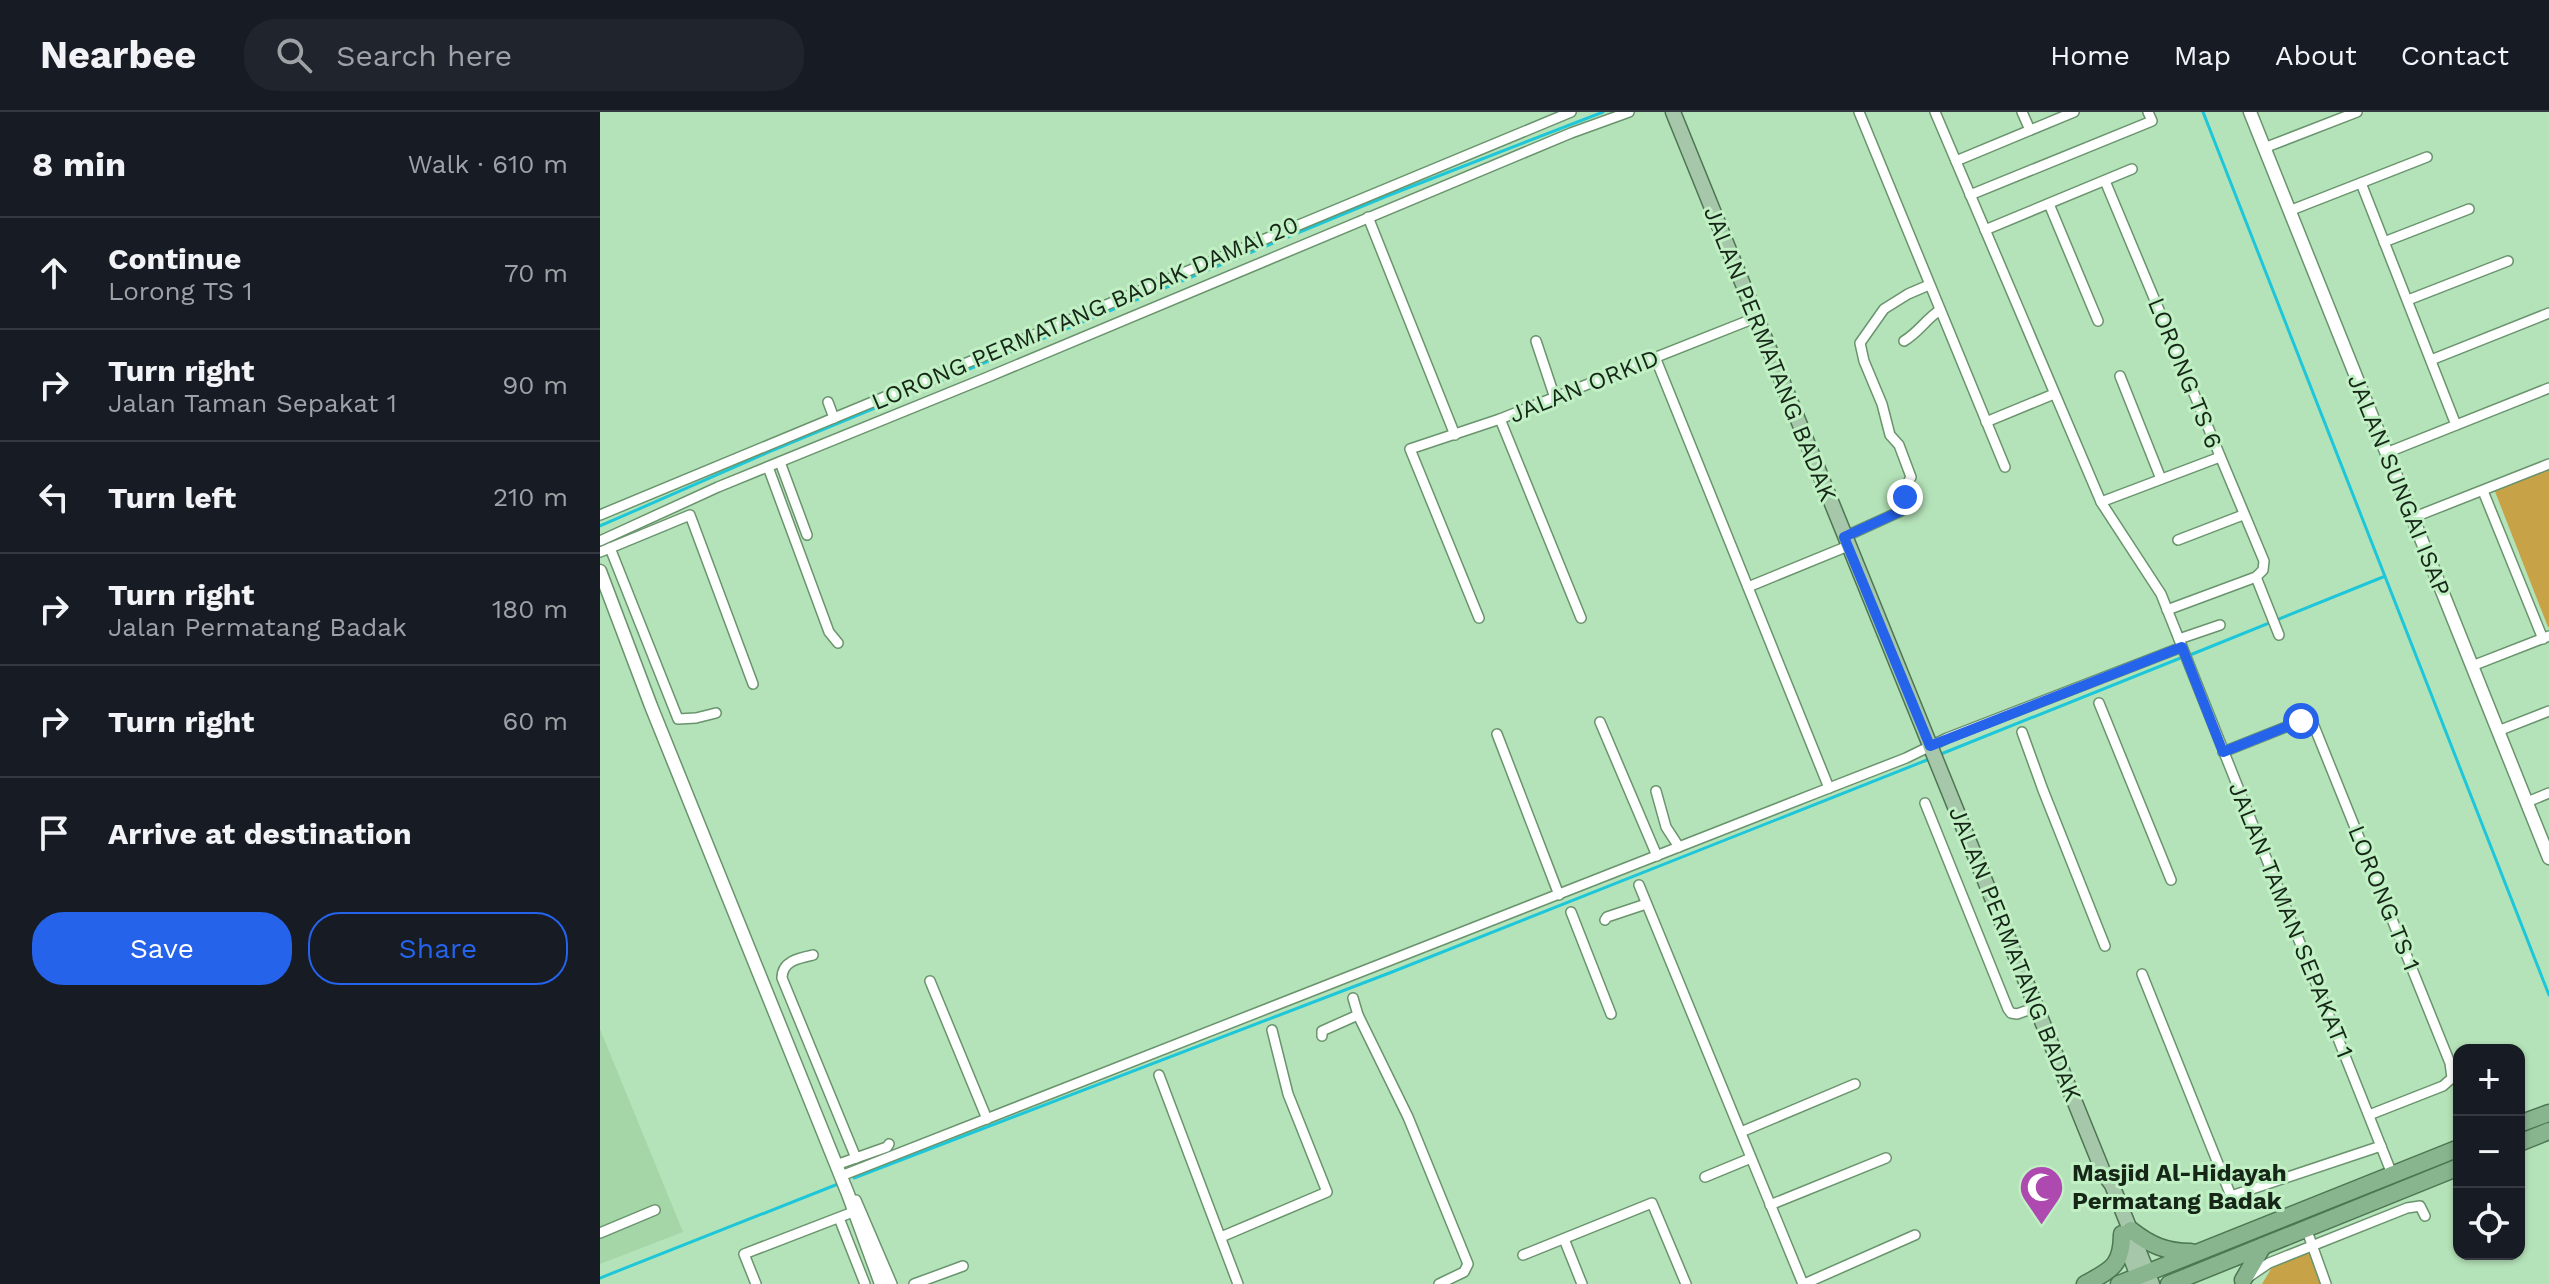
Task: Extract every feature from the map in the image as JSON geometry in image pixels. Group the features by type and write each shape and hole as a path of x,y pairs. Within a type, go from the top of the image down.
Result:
{"highway":[{"path":"2525,1122 2549,1113"},
{"path":"2525,1141 2549,1131"},
{"path":"2119,1284 2144,1279 2200,1252 2453,1150"},
{"path":"2169,1284 2453,1169"},
{"path":"2085,1284 2105,1273 2118,1260 2126,1232 2162,1249 2200,1252"},
{"path":"2241,1282 2263,1246"}],"main road":[{"name":"JALAN PERMATANG BADAK","path":"1673,112 2104,1174 2112,1185 2144,1279"}],"street":[{"name":"LORONG PERMATANG BADAK DAMAI 20","path":"600,515 1571,112"},
{"path":"600,541 690,499 1571,133 1629,112"},
{"path":"1859,112 2005,467"},
{"path":"1935,112 2101,502 2152,579 2181,646"},
{"path":"2022,112 2030,130"},
{"path":"1956,161 2074,112"},
{"path":"1970,195 2152,121 2148,112"},
{"name":"JALAN SUNGAI ISAP","path":"2250,112 2549,858"},
{"path":"2264,148 2357,112"},
{"path":"2289,211 2427,157"},
{"path":"1985,230 2132,169"},
{"name":"LORONG TS 6","path":"2105,181 2264,566 2256,577"},
{"path":"2361,183 2456,425"},
{"path":"2049,204 2098,321"},
{"path":"2384,242 2469,209"},
{"path":"1368,217 1455,435"},
{"path":"2408,300 2508,261"},
{"path":"1748,587 1846,542 1901,511 1905,502 1904,490 1911,477 1899,445 1890,435 1882,404 1859,346 1884,309 1929,285"},
{"path":"1904,341 1916,334 1926,320 1940,310"},
{"path":"2431,360 2549,313"},
{"name":"JALAN ORKID","path":"1479,618 1410,449 1500,419 1755,318"},
{"path":"1536,341 1555,398"},
{"path":"1655,357 1829,788"},
{"path":"2120,376 2161,479"},
{"path":"2386,453 2549,388"},
{"path":"1986,422 2054,394"},
{"path":"828,402 834,418"},
{"path":"1500,419 1581,618"},
{"path":"2101,502 2220,457"},
{"path":"780,462 807,535"},
{"path":"2412,518 2549,464"},
{"path":"768,467 829,632 838,643"},
{"path":"2472,666 2546,638 2483,491"},
{"path":"716,713 678,719 605,550 690,515 753,684"},
{"path":"2178,540 2243,515"},
{"path":"600,571 651,706 839,1170 892,1284"},
{"path":"2167,610 2256,577 2278,631"},
{"path":"839,1170 987,1119 1559,895 2181,646 2220,625"},
{"name":"JALAN TAMAN SEPAKAT 1","path":"2181,646 2392,1174"},
{"path":"2099,703 2171,880"},
{"path":"2498,731 2549,711"},
{"name":"LORONG TS 1","path":"2223,752 2301,721 2308,721 2314,726 2450,1063 2452,1078 2443,1086 2369,1115"},
{"path":"1600,722 1657,856"},
{"path":"2022,732 2105,946"},
{"path":"1497,734 1559,895"},
{"path":"1656,791 1666,827 1679,847"},
{"path":"2527,802 2548,795"},
{"path":"1925,803 2008,1009 2017,1014 2037,1007"},
{"path":"1639,885 1737,1129 1741,1132 1804,1284 1915,1235"},
{"path":"1605,920 1646,904"},
{"path":"1571,912 1611,1014"},
{"path":"813,955 788,963 782,978 856,1158"},
{"path":"2142,974 2231,1196 2381,1146"},
{"path":"930,981 987,1119"},
{"path":"1353,998 1358,1015 1408,1117 1468,1264 1464,1272 1439,1284"},
{"path":"1322,1036 1322,1031 1358,1015"},
{"path":"1221,1237 1327,1192 1288,1094 1272,1030"},
{"path":"1159,1075 1238,1284"},
{"path":"1741,1132 1855,1084"},
{"path":"839,1170 856,1158 889,1144"},
{"path":"1705,1177 1751,1158"},
{"path":"1770,1205 1886,1158"},
{"path":"1523,1255 1652,1203 1686,1284"},
{"path":"756,1284 744,1254 839,1218 854,1206"},
{"path":"854,1206 881,1284"},
{"path":"2241,1282 2269,1263 2407,1208 2420,1206 2425,1216"},
{"path":"600,1233 655,1210"},
{"path":"839,1218 865,1284"},
{"path":"2306,1228 2326,1284"},
{"path":"1564,1239 1582,1284"},
{"path":"914,1284 963,1266"}],"shaded area":[{"path":"2549,468 2549,627 2548,627 2494,489"},
{"path":"600,1029 683,1232 600,1264"},
{"path":"2311,1252 2323,1284 2262,1284 2274,1264"}],"waterway":[{"path":"600,526 769,452 1387,196 1603,112"},
{"path":"2203,112 2549,995"},
{"path":"2190,655 2383,577"},
{"path":"1941,754 2183,657"},
{"path":"854,1178 1392,972 1927,760"},
{"path":"600,1278 838,1184"}],"place":[{"name":"Masjid Al-Hidayah Permatang Badak","path":"2041,1226"}],"route":[{"path":"1905,497 1901,511 1844,537 1930,746 2182,647 2223,752 2301,721"}]}
